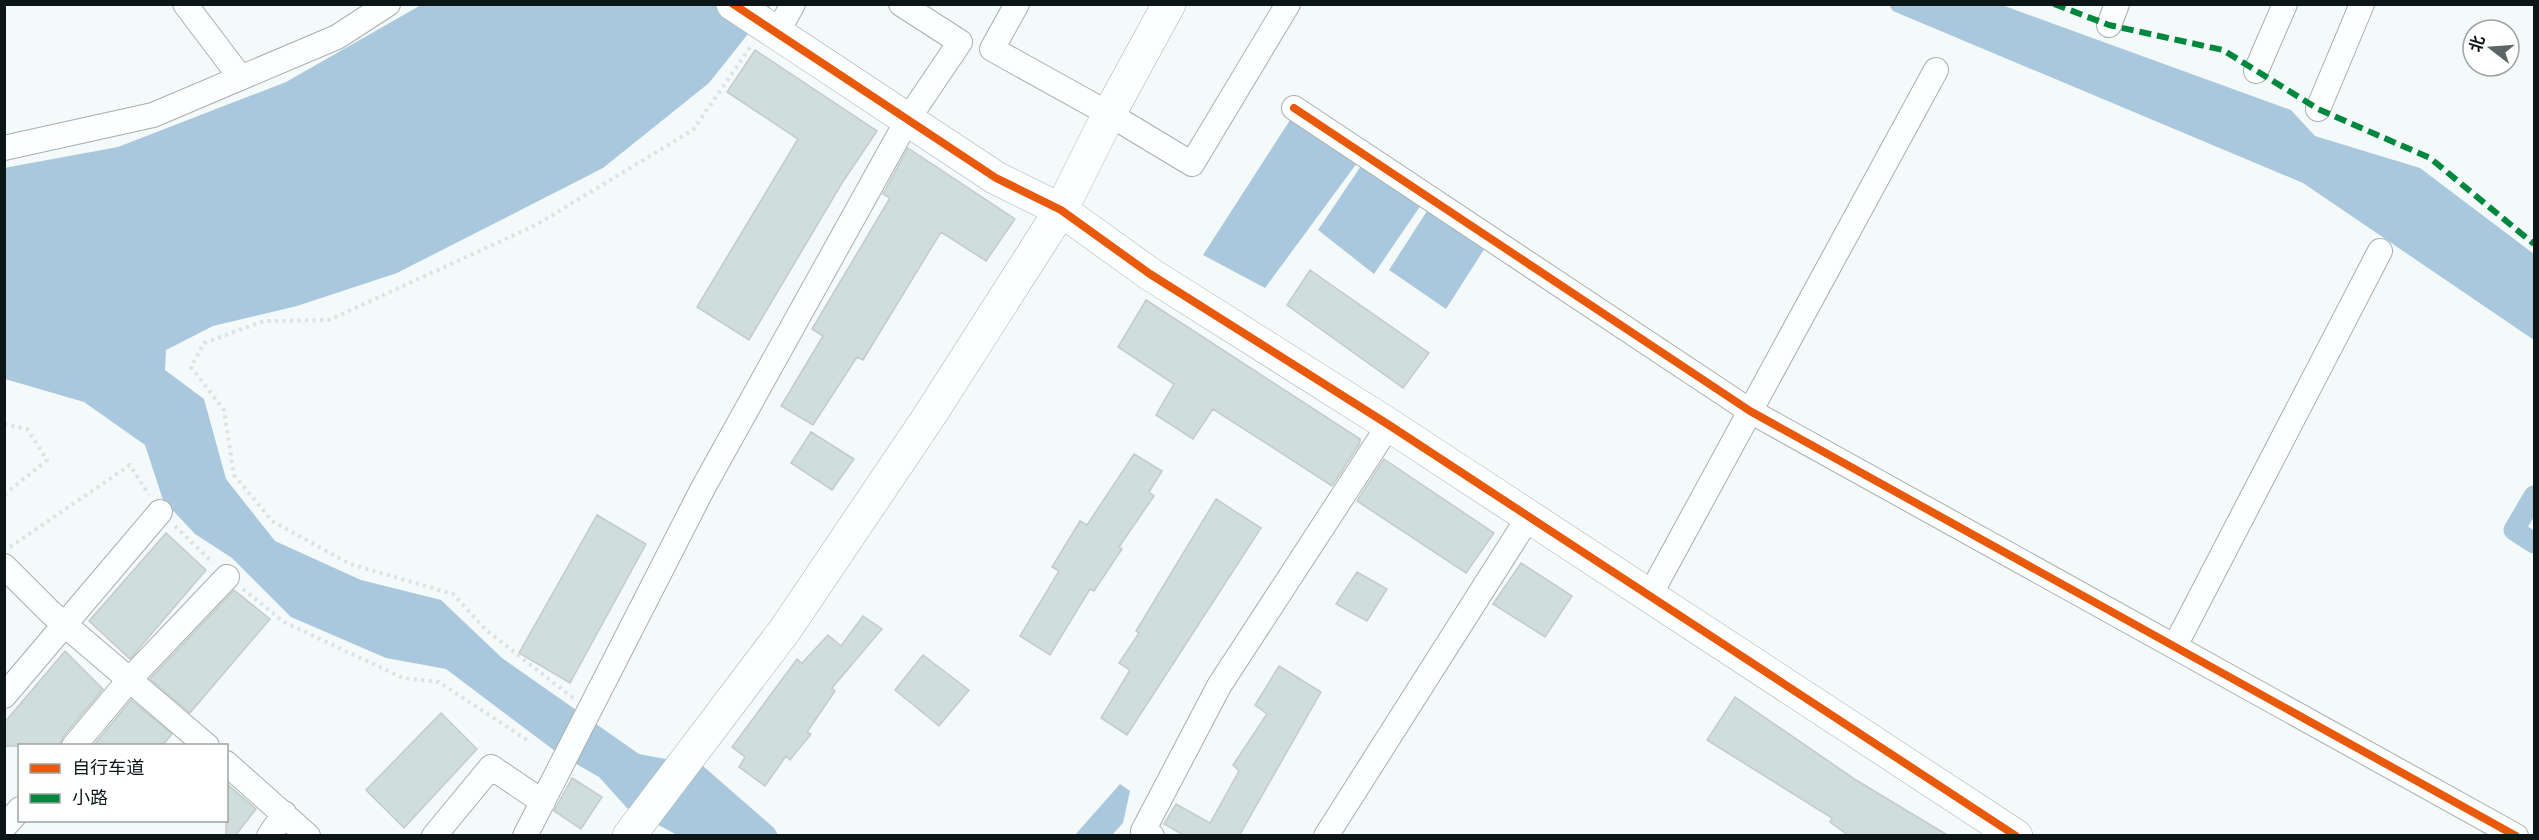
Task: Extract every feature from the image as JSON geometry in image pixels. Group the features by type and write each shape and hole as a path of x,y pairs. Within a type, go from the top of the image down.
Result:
{"street":[{"path":"185,4 241,78"},
{"path":"4,148 153,115 337,37 388,4"},
{"path":"733,4 996,177 1061,210 1150,274 1389,425 2016,836"},
{"path":"771,30 793,4"},
{"path":"902,4 960,42 992,49 1109,114 1192,164 1288,4"},
{"path":"992,49 1017,4"},
{"path":"629,836 785,630 930,415 1061,210 1109,114 1169,4"},
{"path":"2256,71 2284,4"},
{"path":"2318,109 2362,4"},
{"path":"525,836 703,488 908,119 960,42"},
{"path":"1650,595 1936,70"},
{"path":"1294,108 1750,411 2516,836"},
{"path":"2175,646 2380,251"},
{"path":"1140,834 1219,686 1389,425"},
{"path":"4,696 160,512"},
{"path":"1326,836 1528,518"},
{"path":"4,566 64,624 205,744"},
{"path":"76,744 130,679 227,577"},
{"path":"228,765 308,836"},
{"path":"434,836 491,767 543,802"},
{"path":"4,827 18,812"},
{"path":"269,836 284,813"}],"path":[{"path":"590,711 486,630 453,594 350,564 272,521 234,475 224,410 191,367 204,343 264,321 329,320 536,225 693,130 771,30"},
{"path":"4,424 27,429 47,460 4,495"},
{"path":"4,551 130,465 160,512 227,577 284,622 403,678 439,682 527,740"}],"water":[{"path":"421,5 771,5 709,83 603,168 397,273 297,306 213,326 166,350 165,370 204,399 226,479 275,541 361,580 441,600 502,658 639,754 703,766 774,828 778,835 677,835 627,808 599,777 559,754 446,669 386,658 291,617 232,558 195,534 163,500 145,445 84,402 5,379 4,168 118,147 286,82"},
{"path":"1889,5 2002,5 2291,110 2315,136 2420,168 2534,254 2534,340 2303,183 1893,11"},
{"path":"1292,117 1357,163 1265,288 1203,255"},
{"path":"1361,166 1421,205 1374,274 1318,230"},
{"path":"1427,211 1485,248 1446,309 1389,270"},
{"path":"1120,784 1130,791 1123,823 1112,835 1075,835"}],"building":[{"path":"755,50 877,131 842,183 749,340 697,307 798,139 727,92"},
{"path":"908,148 1015,219 986,261 941,232 863,360 857,357 813,425 781,406 823,336 812,329 890,198 883,194"},
{"path":"1310,270 1429,353 1403,388 1287,305"},
{"path":"1146,300 1360,439 1360,443 1332,486 1213,409 1193,439 1156,415 1174,384 1118,347"},
{"path":"811,432 854,459 832,490 791,463"},
{"path":"1134,454 1162,471 1149,492 1154,496 1119,547 1122,549 1094,591 1090,589 1050,655 1020,636 1059,571 1052,567 1080,521 1087,525"},
{"path":"1384,459 1494,533 1466,573 1357,501"},
{"path":"1216,499 1261,528 1127,735 1101,718 1130,670 1119,663 1139,633 1136,631"},
{"path":"597,515 646,544 570,683 519,653"},
{"path":"166,533 206,570 130,659 89,621"},
{"path":"1521,563 1572,596 1545,637 1493,604"},
{"path":"1357,572 1387,589 1367,621 1336,604"},
{"path":"234,590 270,619 190,713 150,679"},
{"path":"863,616 882,629 832,688 835,691 807,732 811,734 790,760 786,756 765,786 739,767 745,757 732,747 797,659 802,663 828,635 841,646"},
{"path":"65,651 103,689 63,737 61,744 4,746 4,723"},
{"path":"923,655 969,690 939,726 895,690"},
{"path":"1279,666 1321,692 1239,836 1185,836 1164,824 1176,804 1210,823 1239,771 1233,765 1267,714 1255,705"},
{"path":"1735,697 1856,780 1949,836 1849,836 1830,822 1832,818 1707,740"},
{"path":"131,700 172,734 164,744 95,744"},
{"path":"441,713 477,749 404,828 366,790"},
{"path":"572,778 602,797 581,829 554,811"},
{"path":"228,785 256,809 235,836 226,836"}],"waterway":[{"path":"2534,496 2514,530 2534,543"}],"marked path":[{"path":"2054,4 2109,25 2223,50 2318,109 2430,158 2534,244"}],"cycle path":[{"path":"733,4 996,178 1061,210 1150,274 1389,425 2016,836"},
{"path":"1294,108 1750,411 2516,836"}]}
